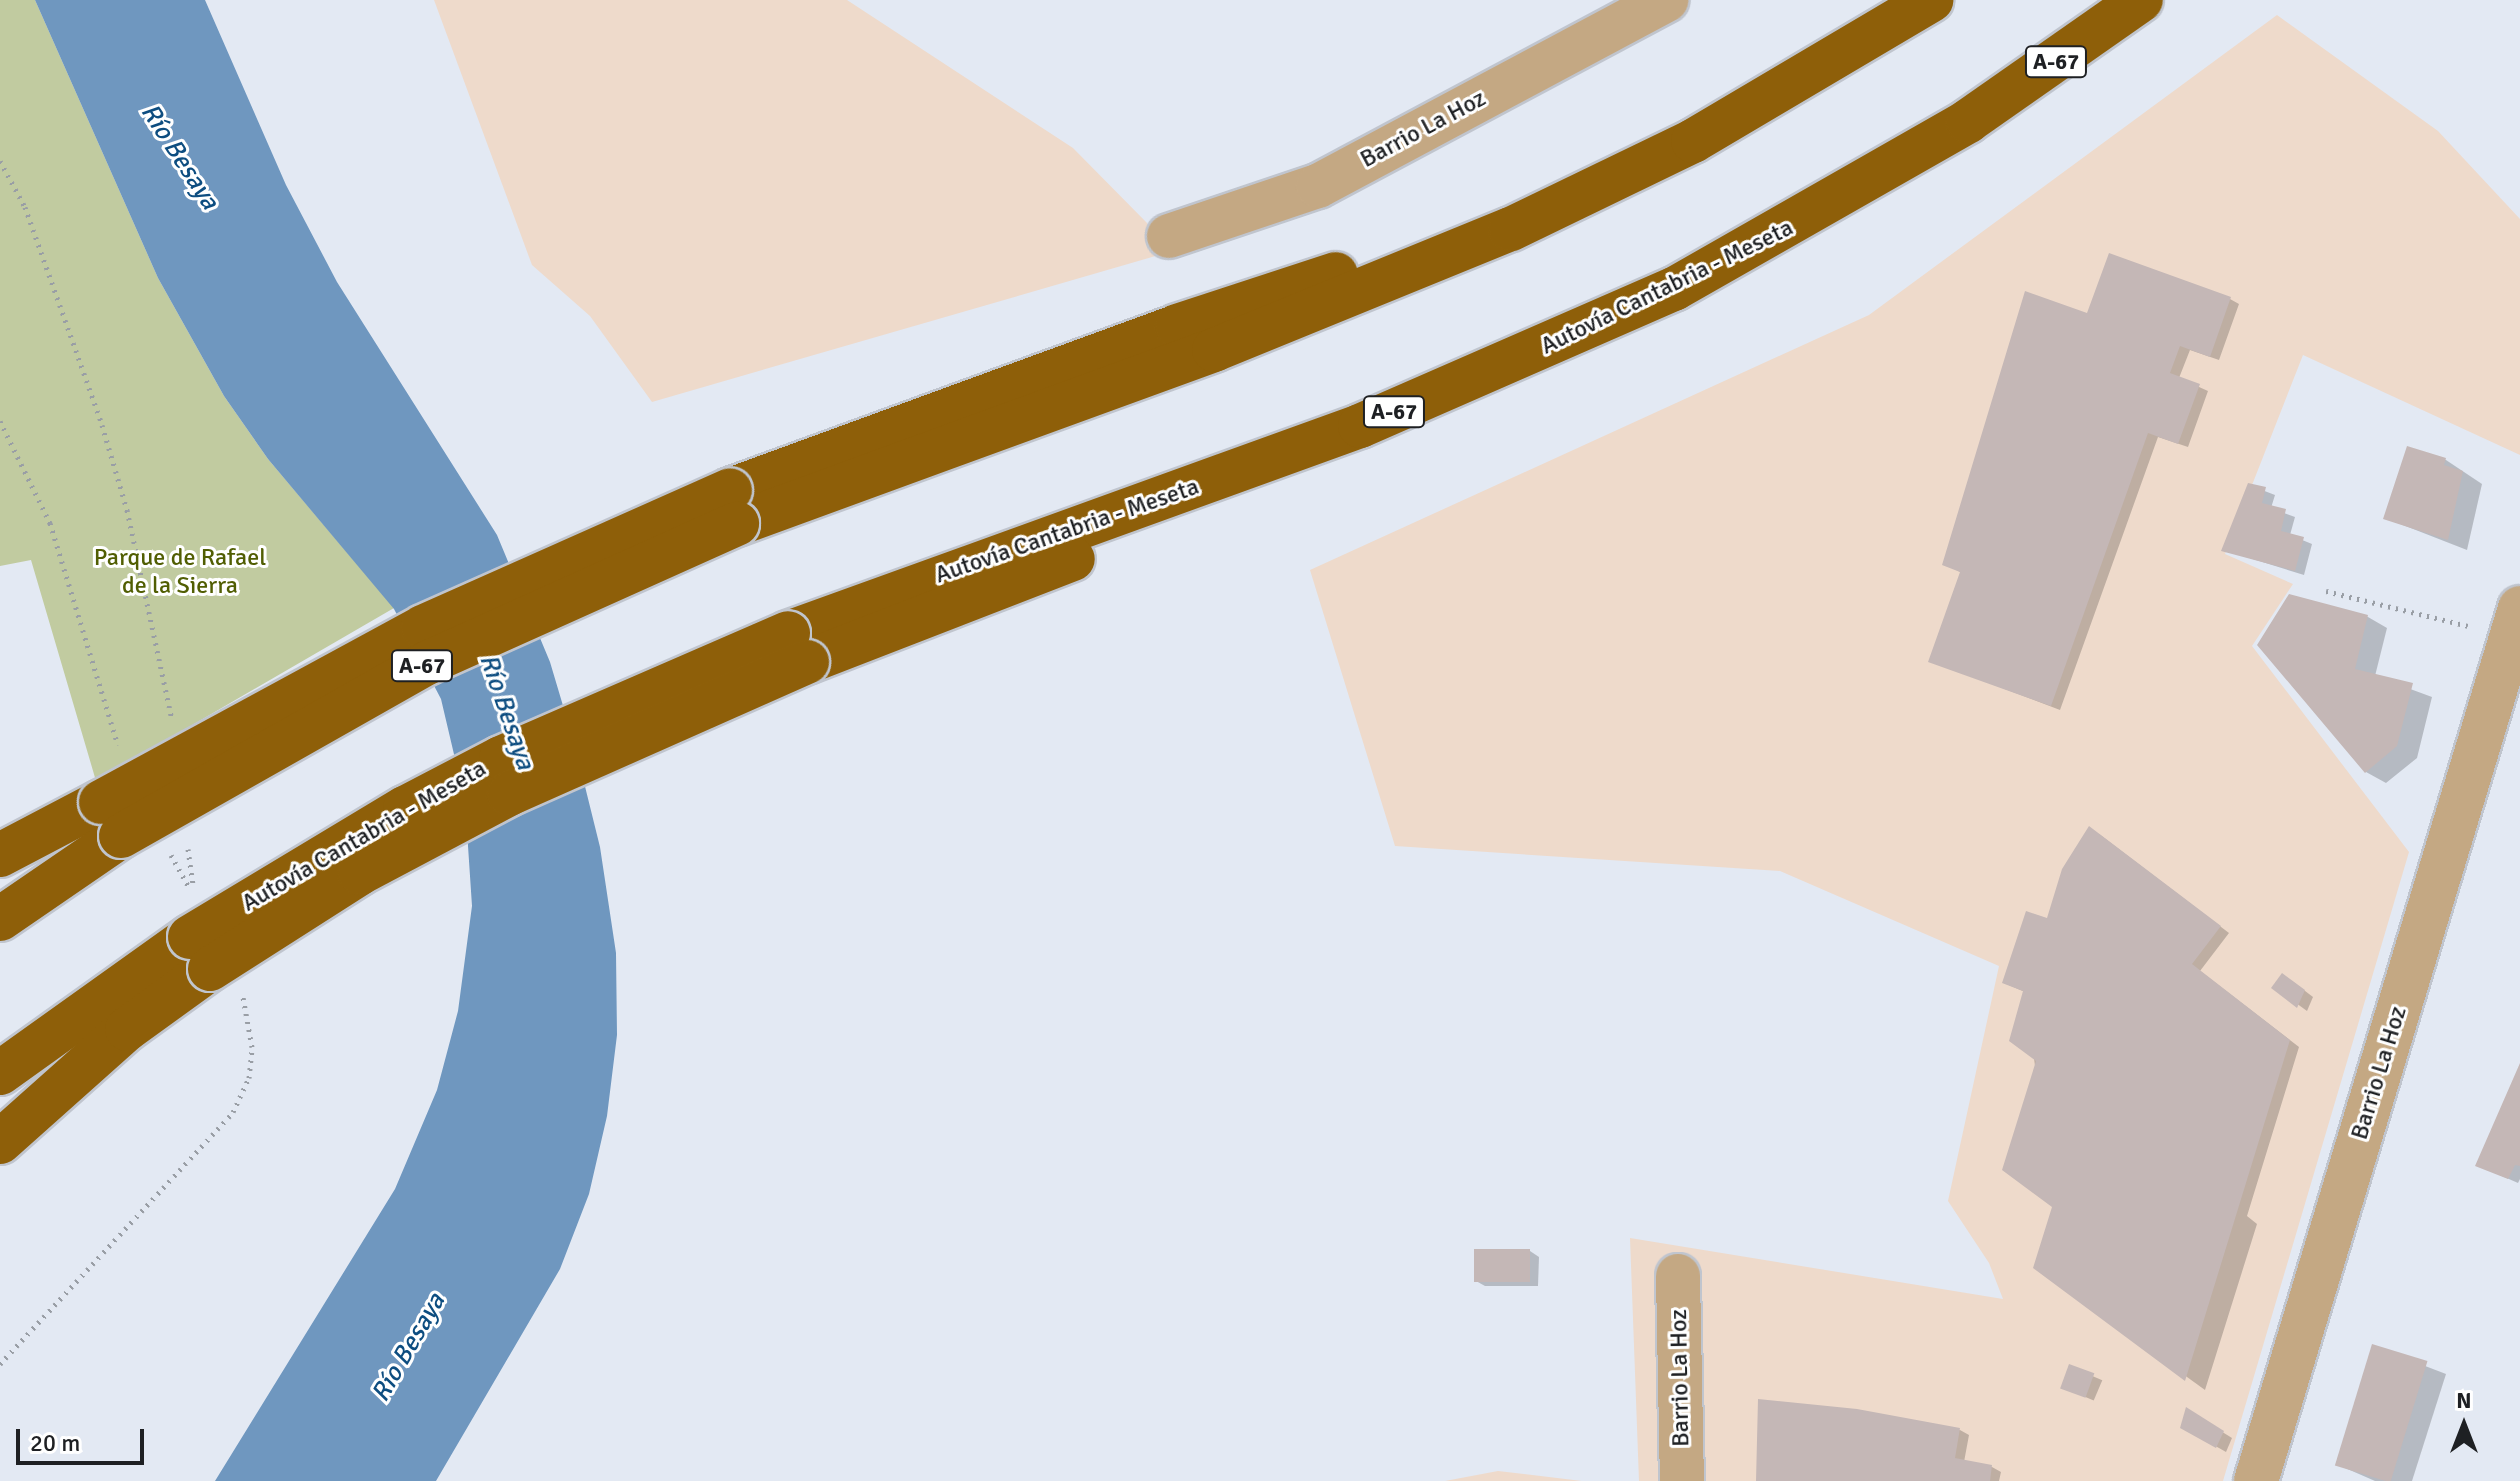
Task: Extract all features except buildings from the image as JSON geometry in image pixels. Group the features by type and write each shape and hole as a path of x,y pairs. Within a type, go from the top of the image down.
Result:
{"highway":[{"name":"A-67","path":"0,919 111,819 734,507 1414,272 1693,141 1931,0"},
{"name":"Autovía Cantabria - Meseta","path":"0,1073 213,964 405,808 501,758 797,647 1140,506 1360,426 1674,289 1968,121 2141,0"},
{"path":"0,855 111,819"},
{"path":"0,1142 127,1029 213,964"}],"street":[{"name":"Barrio La Hoz","path":"1169,236 1318,186 1667,0"},
{"name":"Barrio La Hoz","path":"2256,1481 2513,645"},
{"name":"Barrio La Hoz","path":"1678,1276 1682,1481"}],"path":[{"path":"0,161 25,207 102,425 131,525 172,722"},
{"path":"0,421 50,523 120,749"},
{"path":"2326,591 2513,645"},
{"path":"165,845 195,899 187,840"},
{"path":"0,1364 233,1112 249,1078 252,1047 213,964"}],"shaded area":[{"path":"434,0 847,0 1073,148 1147,223 1159,255 652,402 590,316 532,265"},
{"path":"2277,15 2438,131 2520,219 2520,455 2303,355 2225,554 2293,584 2252,646 2409,852 2223,1481 1639,1481 1630,1238 2003,1299 1989,1263 1948,1201 1999,966 1780,871 1395,846 1310,570 1869,315"},
{"path":"1498,1471 1582,1481 1445,1481"}],"green space":[{"name":"Parque de Rafael de la Sierra","path":"0,0 35,0 158,278 224,396 268,459 394,608 96,781 31,560 0,566"}],"water":[{"name":"Río Besaya","path":"35,0 205,0 286,185 337,282 497,535 550,662 575,746 600,847 616,953 617,1035 607,1116 589,1194 560,1269 436,1481 215,1481 395,1189 437,1090 458,1011 472,906 465,801 441,699 394,609 268,459 224,396 158,278"}]}
